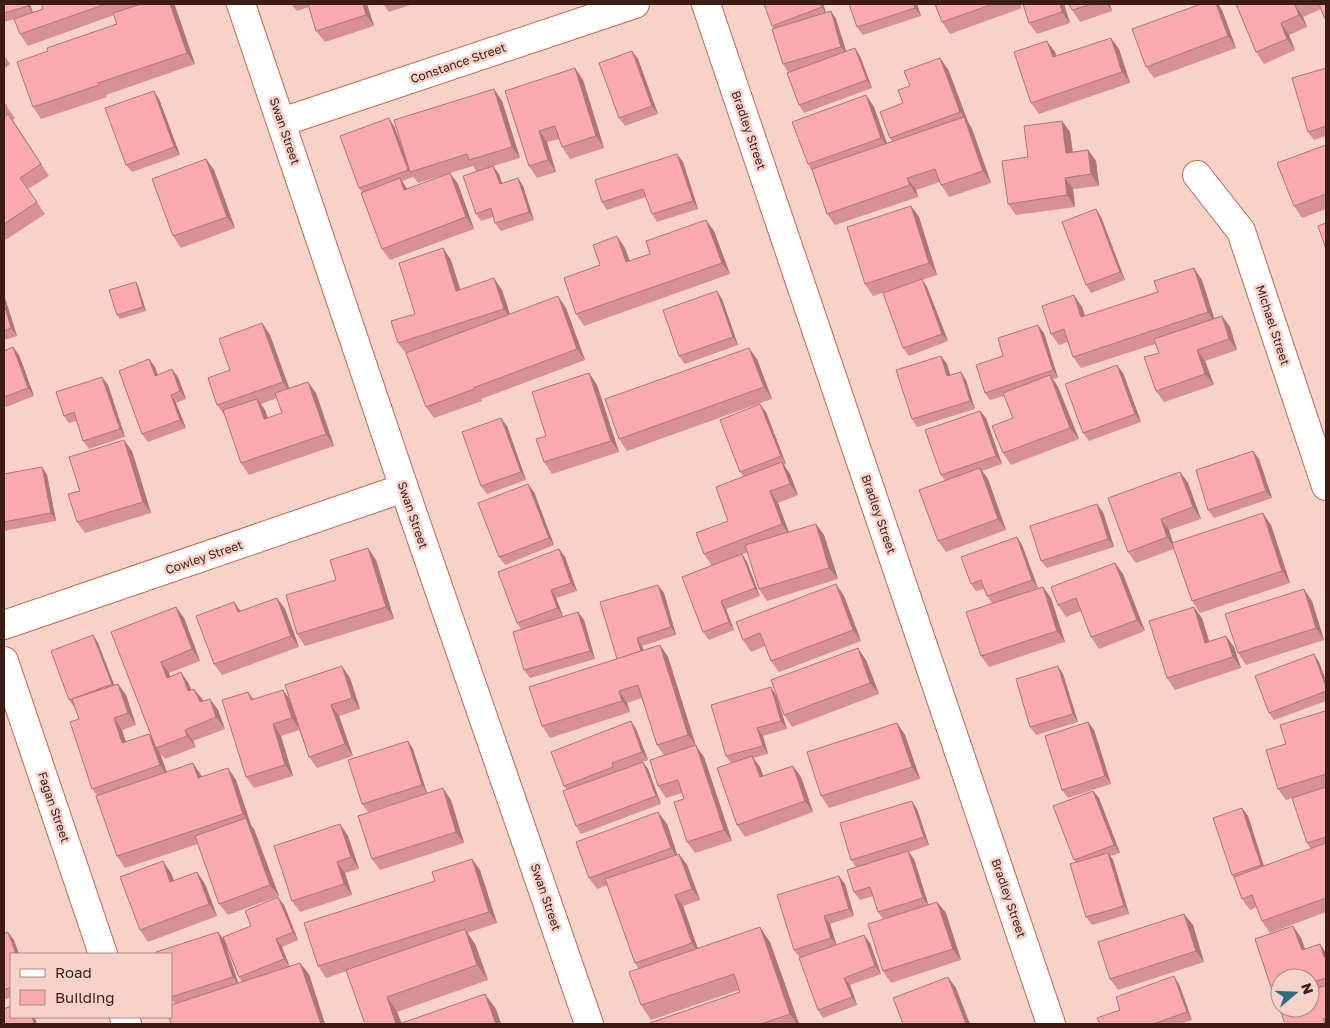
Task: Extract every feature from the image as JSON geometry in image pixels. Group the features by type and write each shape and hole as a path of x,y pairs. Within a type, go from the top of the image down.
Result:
{"street":[{"name":"Swan Street","path":"241,4 404,488 589,1024"},
{"name":"Constance Street","path":"282,122 635,4"},
{"name":"Bradley Street","path":"706,4 1051,1024"},
{"name":"Michael Street","path":"1197,176 1241,231 1326,486"},
{"name":"Cowley Street","path":"4,625 404,488"},
{"name":"Fagan Street","path":"4,661 103,953"}],"building":[{"path":"4,4 27,4 28,6 4,13"},
{"path":"41,4 106,4 20,34 14,19 43,9"},
{"path":"141,4 170,4 187,53 33,107 17,62 48,51 47,48 117,24 113,13"},
{"path":"308,4 363,4 366,15 316,31"},
{"path":"764,4 820,4 822,7 772,26"},
{"path":"849,4 914,4 915,8 857,27"},
{"path":"935,4 993,4 942,22"},
{"path":"1023,4 1060,4 1062,12 1029,23"},
{"path":"1069,4 1092,4 1072,10"},
{"path":"1201,4 1216,4 1228,36 1146,67 1132,29"},
{"path":"1236,4 1298,4 1295,5 1299,15 1281,23 1287,39 1256,52"},
{"path":"1319,4 1326,4 1325,19"},
{"path":"831,11 841,47 783,64 772,29"},
{"path":"1111,38 1122,72 1031,103 1014,52 1047,41 1053,57"},
{"path":"855,48 867,80 799,105 787,73"},
{"path":"632,51 652,106 619,118 599,63"},
{"path":"940,58 960,112 890,138 880,112 903,103 898,90 910,86 904,71"},
{"path":"575,68 596,136 562,147 555,126 539,131 548,160 529,166 505,91"},
{"path":"1326,68 1326,126 1308,132 1292,78"},
{"path":"494,89 512,147 469,160 467,154 410,172 394,120"},
{"path":"154,91 174,147 126,165 105,108"},
{"path":"866,95 881,138 808,164 792,122"},
{"path":"8,114 41,164 20,178 37,202 4,224 4,117"},
{"path":"964,117 983,171 941,185 935,169 907,178 910,185 827,214 812,169"},
{"path":"389,118 408,170 359,188 340,136"},
{"path":"1062,121 1066,153 1088,150 1091,174 1065,178 1067,195 1008,204 1002,161 1028,157 1024,126"},
{"path":"1326,145 1326,194 1294,206 1277,163"},
{"path":"677,154 693,201 652,214 643,189 602,202 595,180"},
{"path":"206,159 227,217 173,236 152,179"},
{"path":"493,166 500,184 518,178 529,212 495,223 491,208 476,214 463,176"},
{"path":"450,173 466,217 382,249 361,193 400,178 404,190"},
{"path":"911,206 929,263 865,284 847,227"},
{"path":"1096,209 1120,272 1086,285 1062,222"},
{"path":"706,220 722,263 576,314 564,278 600,265 593,245 617,236 626,262 650,254 646,241"},
{"path":"1326,223 1326,249 1318,226"},
{"path":"443,248 456,291 494,278 504,309 398,343 391,321 415,314 399,263"},
{"path":"1194,268 1208,312 1073,357 1064,329 1051,334 1042,306 1074,295 1081,317 1158,292 1154,281"},
{"path":"922,279 942,334 903,348 883,293"},
{"path":"136,282 143,307 117,315 109,290"},
{"path":"717,291 733,337 679,356 663,310"},
{"path":"558,296 577,349 426,407 406,353"},
{"path":"4,304 11,328 4,331"},
{"path":"1222,316 1229,339 1197,350 1205,374 1156,391 1144,357 1159,353 1154,339"},
{"path":"262,323 283,382 217,405 208,378 230,370 219,339"},
{"path":"1038,325 1053,370 985,393 976,365 1003,356 998,338"},
{"path":"13,347 28,388 4,397 4,351"},
{"path":"749,348 764,387 619,439 605,399"},
{"path":"941,356 947,376 961,372 970,401 912,419 896,370"},
{"path":"149,359 155,376 172,369 180,391 171,395 180,420 142,434 119,371"},
{"path":"1117,365 1135,414 1083,433 1065,384"},
{"path":"589,373 611,441 544,462 536,439 546,436 532,392"},
{"path":"1050,375 1070,428 1003,453 992,426 1013,418 1003,393"},
{"path":"102,377 120,429 83,441 74,412 64,416 56,392"},
{"path":"308,382 326,434 241,463 223,410 257,399 264,419 282,413 275,393"},
{"path":"760,404 781,456 740,472 720,420"},
{"path":"980,411 996,456 941,475 925,430"},
{"path":"501,418 521,472 481,486 462,432"},
{"path":"124,440 143,502 77,522 68,494 80,491 69,457"},
{"path":"1253,451 1266,491 1208,510 1196,470"},
{"path":"782,462 790,484 770,491 782,524 704,554 696,533 728,521 716,487"},
{"path":"42,467 51,513 4,522 4,474"},
{"path":"980,468 998,519 938,541 919,490"},
{"path":"1180,472 1193,507 1161,519 1167,537 1128,552 1108,498"},
{"path":"528,484 549,538 499,557 478,503"},
{"path":"1097,504 1108,539 1041,561 1030,526"},
{"path":"1263,513 1282,571 1192,601 1172,543"},
{"path":"816,524 829,568 759,589 745,545"},
{"path":"1017,537 1032,580 987,596 981,580 971,584 961,557"},
{"path":"368,548 386,607 297,634 286,595 336,580 330,560"},
{"path":"559,549 571,583 551,590 557,608 517,623 498,572"},
{"path":"742,554 755,588 721,601 729,622 703,632 682,577"},
{"path":"1115,563 1137,620 1091,637 1076,598 1058,605 1051,587"},
{"path":"836,584 853,630 771,661 760,633 743,640 736,622"},
{"path":"658,585 671,627 637,638 641,651 617,659 600,602"},
{"path":"1043,587 1057,631 981,656 966,612"},
{"path":"1304,589 1316,628 1238,653 1225,614"},
{"path":"277,598 291,636 214,664 196,616 234,602 238,612"},
{"path":"176,607 192,649 161,662 167,678 181,672 188,691 194,689 200,702 210,699 216,717 185,730 187,736 156,748 111,632"},
{"path":"1194,607 1205,643 1226,636 1233,657 1167,678 1149,621"},
{"path":"578,612 590,651 524,670 513,632"},
{"path":"93,635 112,684 69,700 51,651"},
{"path":"660,645 688,735 657,745 638,685 619,691 622,701 542,726 529,687"},
{"path":"858,648 870,683 784,715 771,680"},
{"path":"1314,654 1326,691 1269,713 1255,676"},
{"path":"342,666 352,698 331,705 345,744 309,757 285,685"},
{"path":"1058,666 1073,714 1030,727 1016,679"},
{"path":"118,684 128,713 114,718 122,743 149,734 160,765 92,789 70,722 79,719 72,699"},
{"path":"771,687 781,721 757,728 763,746 726,756 711,705"},
{"path":"283,690 292,718 273,724 285,765 246,777 222,700 248,692 251,700"},
{"path":"1325,711 1326,774 1278,789 1266,750 1286,744 1280,725"},
{"path":"631,721 642,752 612,763 613,767 564,786 551,752"},
{"path":"1088,722 1105,776 1062,790 1045,736"},
{"path":"897,723 912,767 821,796 807,752"},
{"path":"408,741 422,785 362,804 348,760"},
{"path":"696,745 724,830 687,842 674,802 684,799 678,780 658,786 650,760"},
{"path":"752,756 760,777 793,766 805,801 737,825 717,768"},
{"path":"643,762 656,796 576,826 563,791"},
{"path":"193,763 198,778 228,768 243,814 117,856 96,796"},
{"path":"1326,787 1326,837 1307,843 1292,798"},
{"path":"443,788 456,832 372,859 358,816"},
{"path":"1093,791 1114,845 1074,860 1053,806"},
{"path":"912,801 924,837 851,860 840,823"},
{"path":"1242,808 1261,865 1232,875 1213,818"},
{"path":"658,812 671,848 589,878 576,842"},
{"path":"246,818 270,885 219,904 195,836"},
{"path":"340,824 351,857 337,862 344,884 292,901 274,846"},
{"path":"1326,843 1326,898 1262,921 1252,895 1242,899 1234,877"},
{"path":"908,851 923,898 878,912 870,887 854,892 847,870"},
{"path":"1108,853 1124,906 1086,917 1070,864"},
{"path":"679,854 692,889 675,895 692,943 635,963 605,879"},
{"path":"472,859 489,912 318,966 304,923 435,881 432,872"},
{"path":"163,861 170,882 197,872 209,904 140,930 120,877"},
{"path":"839,876 849,909 824,916 831,938 794,950 777,895"},
{"path":"278,897 293,932 276,939 284,959 239,977 223,937 251,926 245,911"},
{"path":"937,902 953,949 883,971 868,924"},
{"path":"1184,914 1196,951 1110,979 1098,942"},
{"path":"1293,926 1302,950 1320,944 1324,957 1326,956 1326,978 1320,980 1320,968 1270,968 1270,984 1255,939"},
{"path":"760,927 790,1014 761,1024 647,1024 740,992 734,974 641,1005 629,972"},
{"path":"465,929 477,965 387,997 396,1024 365,1024 346,970"},
{"path":"8,932 16,953 10,953 10,987 4,990 4,934"},
{"path":"218,932 233,977 172,997 172,953 156,952"},
{"path":"864,935 875,966 844,978 852,997 818,1010 799,958"},
{"path":"300,963 321,1024 171,1024 169,1018 172,1018 172,1005"},
{"path":"1174,976 1187,1012 1153,1024 1100,1024 1097,1018 1120,1010 1116,997"},
{"path":"948,977 966,1024 903,1024 893,998"},
{"path":"1326,985 1326,1018 1323,1019 1325,1024 1285,1024 1283,1018 1320,1018 1320,987"},
{"path":"485,994 496,1024 399,1024"},
{"path":"10,1006 10,1018 32,1018 34,1024 4,1024 4,1009"}]}
